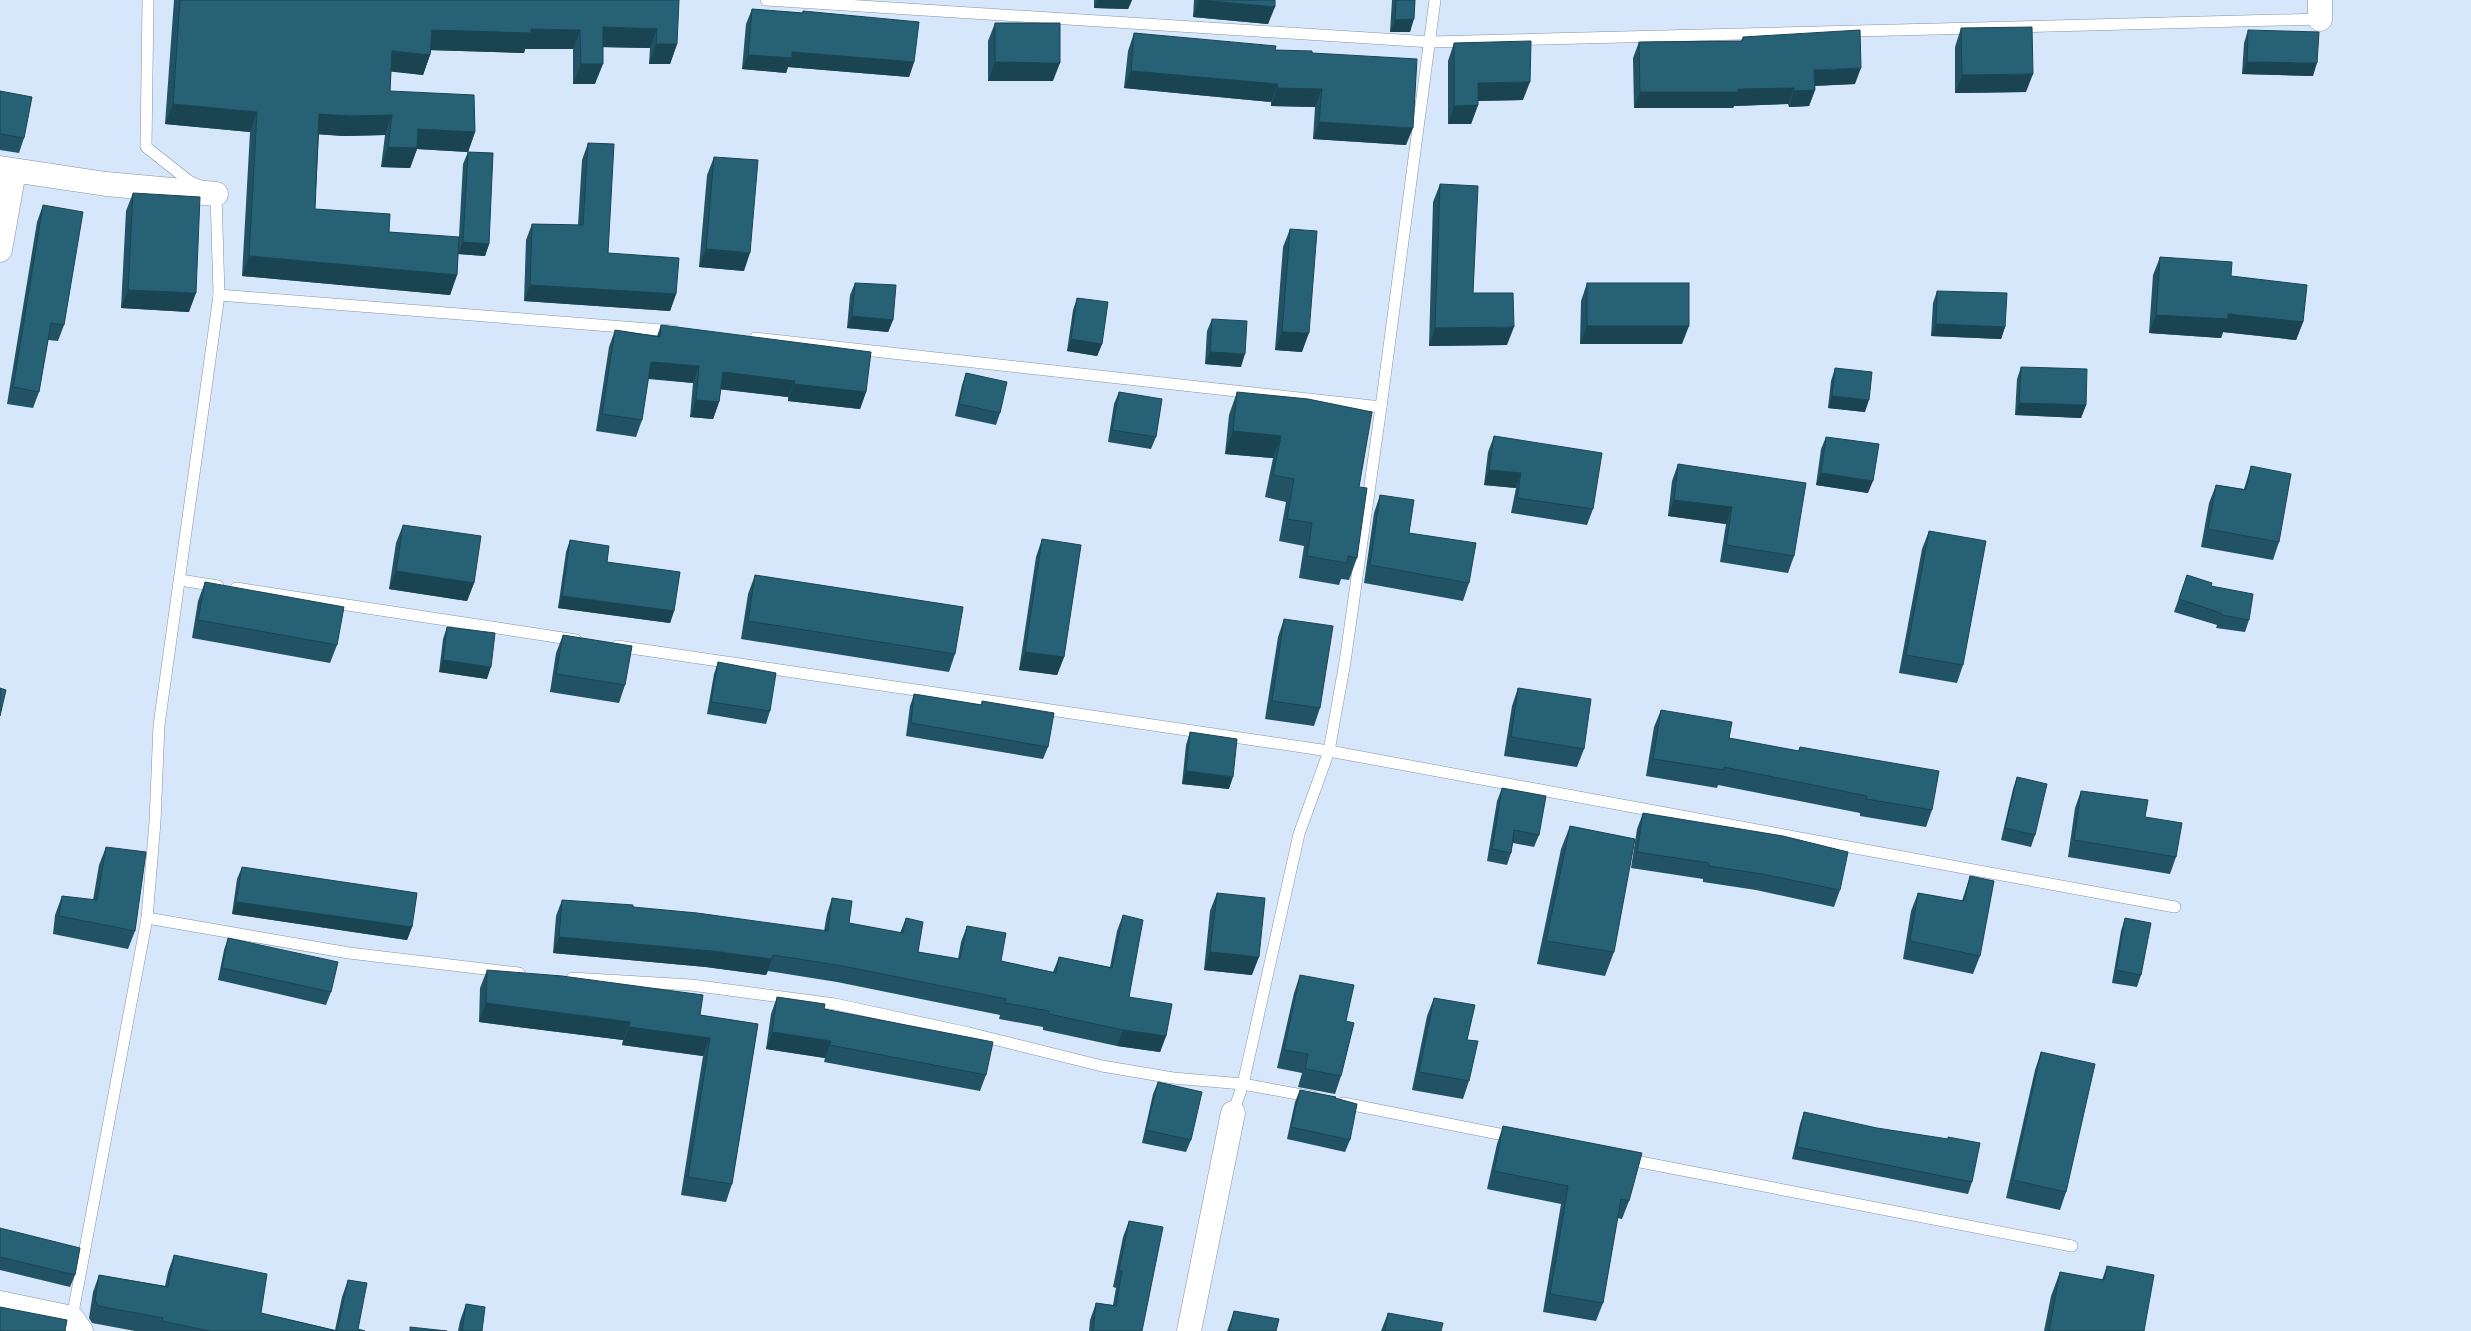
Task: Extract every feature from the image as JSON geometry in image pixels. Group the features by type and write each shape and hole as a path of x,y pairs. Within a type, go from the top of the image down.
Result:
{"street":[{"path":"0,250 7,169 106,184 216,194"},
{"path":"1189,1331 1233,1113"},
{"path":"0,1303 76,1325"}],"lane":[{"path":"76,1325 147,918 156,822 159,725 219,295 216,194 190,181 146,146 148,0"},
{"path":"766,0 1431,42 2320,9"},
{"path":"1233,1113 1243,1084 1299,834 1329,752 1346,652 1382,407 1436,0"},
{"path":"219,295 686,332"},
{"path":"746,337 806,342 1382,407"},
{"path":"180,580 583,641"},
{"path":"603,644 1329,752 2175,907"},
{"path":"147,918 349,953 534,975"},
{"path":"564,978 691,985 808,1000 968,1032 1102,1066 1173,1078 1243,1084 1526,1139"},
{"path":"1614,1156 2072,1246"}],"building":[{"path":"180,0 679,0 677,44 656,44 657,29 603,27 603,64 581,64 580,30 531,29 531,33 432,30 430,55 392,51 390,91 474,95 475,132 418,129 417,148 388,147 392,115 351,116 319,114 315,209 390,214 389,232 459,237 457,275 249,256 257,112 173,104"},
{"path":"1199,0 1275,0 1275,7"},
{"path":"1396,0 1415,0 1414,19 1395,20"},
{"path":"752,9 803,13 803,11 919,22 914,62 792,52 792,58 748,55"},
{"path":"995,23 1060,23 1060,63 995,62"},
{"path":"2032,27 2033,74 1962,75 1961,28"},
{"path":"1860,30 1861,68 1814,70 1815,90 1794,91 1794,88 1738,89 1738,92 1640,92 1639,42 1743,41 1743,37"},
{"path":"2248,30 2319,32 2317,63 2247,62"},
{"path":"1134,33 1276,46 1275,50 1417,59 1413,128 1319,122 1322,89 1277,88 1278,84 1131,71"},
{"path":"1531,41 1530,82 1478,83 1478,105 1454,106 1454,43"},
{"path":"0,91 32,97 24,138 0,134"},
{"path":"588,143 614,144 608,253 679,258 676,294 530,285 532,224 583,225"},
{"path":"468,152 493,153 489,244 463,242"},
{"path":"714,157 758,160 750,253 706,249"},
{"path":"1440,184 1478,186 1473,293 1513,293 1514,327 1435,328"},
{"path":"133,193 200,197 196,293 128,290"},
{"path":"43,205 83,212 64,325 51,323 39,392 13,387"},
{"path":"1290,229 1317,231 1309,333 1282,332"},
{"path":"2160,257 2232,262 2231,276 2307,285 2303,322 2228,314 2228,319 2156,315"},
{"path":"855,283 896,285 893,320 852,316"},
{"path":"1587,283 1689,283 1689,326 1587,326"},
{"path":"1937,291 2007,293 2005,327 1936,324"},
{"path":"1077,298 1108,302 1102,344 1071,339"},
{"path":"1212,319 1247,321 1245,354 1210,352"},
{"path":"661,325 871,352 866,392 794,384 795,381 723,372 719,402 696,400 699,366 651,362 642,420 602,414 615,330 660,337"},
{"path":"2021,367 2087,369 2086,405 2019,403"},
{"path":"1835,368 1872,372 1869,400 1832,396"},
{"path":"966,373 1007,382 1000,413 959,404"},
{"path":"1119,392 1162,399 1156,437 1112,430"},
{"path":"1237,392 1308,399 1372,412 1359,487 1367,488 1357,558 1348,556 1347,563 1307,556 1312,523 1287,519 1294,479 1273,475 1281,436 1233,431"},
{"path":"1494,436 1602,453 1593,509 1517,498 1521,473 1489,470"},
{"path":"1826,437 1879,444 1873,481 1821,473"},
{"path":"1678,464 1806,483 1794,556 1726,545 1732,507 1674,500"},
{"path":"2251,466 2291,474 2279,542 2208,529 2216,485 2246,490"},
{"path":"1380,495 1414,500 1409,533 1476,543 1469,583 1370,565"},
{"path":"403,525 481,536 474,583 396,571"},
{"path":"1929,531 1986,541 1963,665 1906,655"},
{"path":"1042,539 1081,545 1064,657 1025,652"},
{"path":"570,540 609,546 607,562 680,572 674,611 562,596"},
{"path":"755,575 963,607 955,654 748,621"},
{"path":"2187,575 2212,583 2211,586 2253,594 2249,620 2221,615 2221,613 2179,599"},
{"path":"205,582 344,607 337,645 198,620"},
{"path":"1284,619 1333,626 1320,708 1272,701"},
{"path":"447,627 495,633 491,667 443,660"},
{"path":"563,635 632,646 625,685 556,674"},
{"path":"718,662 776,673 770,711 711,702"},
{"path":"0,688 6,690 0,716"},
{"path":"1518,688 1591,699 1584,749 1511,737"},
{"path":"914,694 982,705 982,701 1054,713 1048,747 911,723"},
{"path":"1661,710 1732,722 1729,738 1799,751 1800,747 1939,771 1932,810 1866,799 1867,796 1724,767 1724,770 1653,759"},
{"path":"1190,732 1237,739 1233,777 1186,771"},
{"path":"2017,777 2047,784 2035,835 2005,828"},
{"path":"1502,788 1546,796 1539,835 1514,830 1511,853 1492,849"},
{"path":"2081,791 2148,800 2145,817 2182,823 2176,857 2074,840"},
{"path":"1643,813 1783,836 1848,852 1840,890 1762,874 1709,866 1709,863 1637,852"},
{"path":"1570,826 1635,839 1614,952 1546,941"},
{"path":"106,847 146,852 135,931 59,916 62,896 97,900"},
{"path":"242,867 417,893 412,927 236,902"},
{"path":"1970,876 1994,881 1980,956 1910,941 1918,893 1964,901"},
{"path":"1217,893 1265,898 1259,957 1210,952"},
{"path":"832,898 852,901 849,923 903,933 906,918 923,922 918,952 960,959 967,926 1006,933 1001,961 1056,973 1059,957 1112,968 1123,915 1143,920 1129,997 1172,1004 1166,1036 1123,1030 1049,1014 1049,1011 1005,1003 1006,999 843,966 773,955 772,959 712,951 559,937 562,900 633,905 633,907 697,913 828,931"},
{"path":"2125,918 2151,923 2141,975 2116,970"},
{"path":"228,938 338,962 331,992 222,968"},
{"path":"487,970 562,976 703,995 700,1015 758,1024 732,1184 688,1177 710,1038 629,1027 630,1022 486,1003"},
{"path":"1300,975 1354,985 1346,1021 1354,1023 1341,1076 1305,1069 1308,1054 1284,1050"},
{"path":"777,997 825,1004 824,1009 993,1042 986,1075 830,1045 831,1041 772,1032"},
{"path":"1434,998 1475,1005 1467,1040 1478,1041 1469,1081 1419,1072"},
{"path":"2041,1052 2095,1064 2066,1192 2013,1180"},
{"path":"1158,1082 1202,1092 1191,1140 1146,1130"},
{"path":"1300,1090 1336,1097 1357,1104 1350,1140 1291,1127"},
{"path":"1804,1112 1877,1128 1980,1143 1972,1182 1797,1147"},
{"path":"1503,1126 1642,1153 1629,1201 1621,1199 1603,1303 1550,1294 1568,1186 1494,1171"},
{"path":"1129,1221 1163,1227 1142,1331 1093,1331 1096,1303 1116,1306 1122,1271 1119,1270"},
{"path":"0,1228 80,1248 75,1275 0,1257"},
{"path":"174,1255 267,1274 261,1313 337,1331 209,1331 162,1321 163,1318 98,1306 95,1301 99,1275 168,1287"},
{"path":"2107,1266 2154,1275 2144,1331 2049,1331 2060,1272 2104,1280"},
{"path":"348,1280 367,1283 358,1329 365,1331 337,1331"},
{"path":"466,1304 485,1307 482,1331 462,1331"},
{"path":"0,1307 67,1320 65,1331 0,1331"},
{"path":"1234,1311 1279,1319 1276,1331 1229,1331"},
{"path":"1388,1313 1443,1323 1441,1331 1385,1331"},
{"path":"410,1327 447,1331 410,1331"}]}
